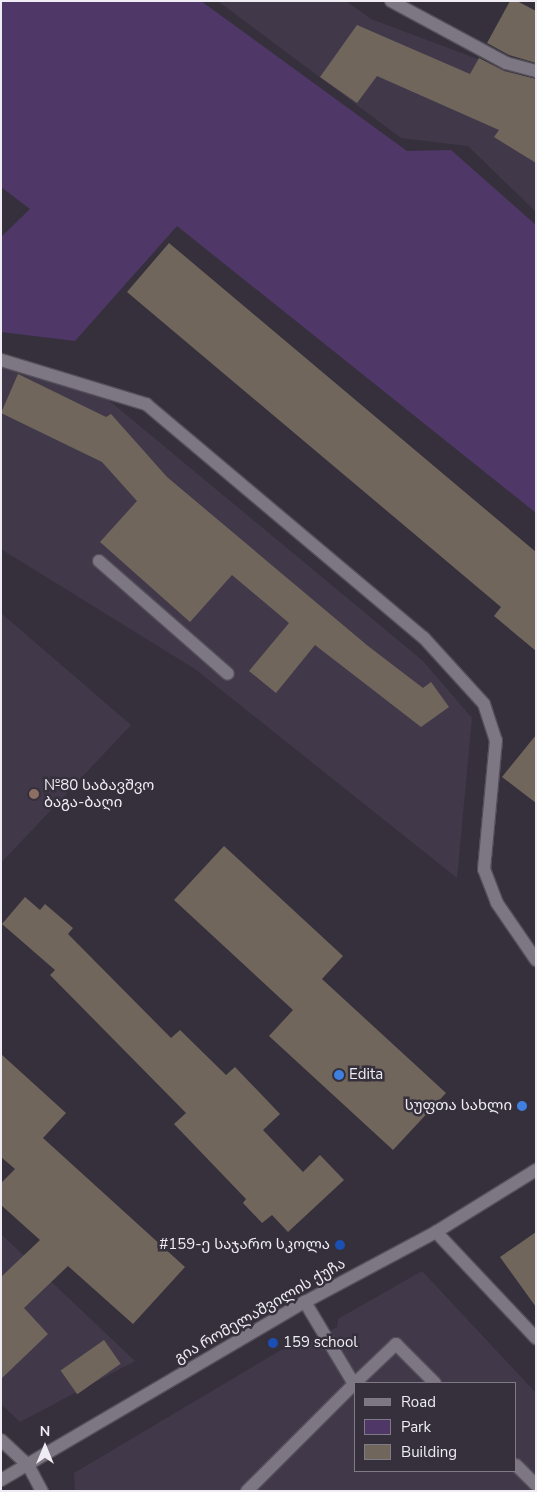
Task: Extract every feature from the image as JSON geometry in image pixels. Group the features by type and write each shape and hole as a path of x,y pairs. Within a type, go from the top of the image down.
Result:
{"street":[{"path":"391,1 506,62 536,70"},
{"path":"1,360 146,404 424,638 484,704 496,740 484,869 497,903 536,960"},
{"path":"99,561 228,674"},
{"name":"გია რომელაშვილის ქუჩა","path":"1,1480 305,1302 436,1232 536,1170"},
{"path":"436,1232 534,1332"},
{"path":"247,1491 354,1384 305,1302"},
{"path":"356,1382 396,1344 434,1382"},
{"path":"1,1440 28,1465 42,1491"},
{"path":"517,1466 536,1485"}],"shaded area":[{"path":"218,1 346,1 371,19 536,81 536,212 468,146 401,138"},
{"path":"1,366 106,398 423,661 472,718 457,878 195,669 1,549"},
{"name":"№80 საბავშვო ბაგა-ბაღი","path":"1,613 131,725 1,863"},
{"path":"1,1234 135,1361 20,1422 1,1404"},
{"path":"422,1271 536,1393 536,1491 75,1491 74,1473 303,1337 313,1340 337,1327 338,1319"}],"green space":[{"path":"1,1 201,1 407,151 451,150 536,225 536,513 177,226 75,341 1,332 1,237 30,209 1,187"}],"building":[{"path":"510,1 517,1 536,11 536,63 509,55 487,43"},
{"path":"357,25 470,74 479,58 504,71 536,79 536,163 494,137 499,130 377,76 357,103 320,77"},
{"path":"169,243 536,552 536,651 494,616 501,607 127,292"},
{"path":"18,374 106,417 111,414 167,477 368,646 423,688 431,682 449,707 421,727 315,645 276,693 249,671 289,623 232,575 190,622 100,542 137,501 102,462 1,413"},
{"path":"536,735 536,803 502,777"},
{"path":"224,846 343,956 322,979 446,1093 393,1150 269,1036 293,1010 174,900"},
{"path":"25,897 40,910 45,904 73,928 68,934 171,1038 180,1030 226,1075 235,1067 280,1114 263,1130 303,1172 320,1155 344,1180 288,1232 272,1215 262,1223 243,1203 246,1199 174,1124 186,1113 50,975 55,970 2,924"},
{"path":"1,1054 66,1113 43,1138 185,1267 133,1324 68,1266 24,1308 48,1334 1,1379 1,1277 40,1240 1,1205 1,1183 15,1169 1,1157"},
{"path":"536,1232 536,1307 500,1257"},
{"path":"104,1340 121,1364 77,1394 61,1370"}],"place":[{"name":"№80 საბავშვო ბაგა-ბაღი","path":"34,794"},
{"name":"Edita","path":"339,1075"},
{"name":"სუფთა სახლი","path":"522,1106"},
{"name":"#159-ე საჯარო სკოლა","path":"340,1245"},
{"name":"159 school","path":"273,1343"}]}
